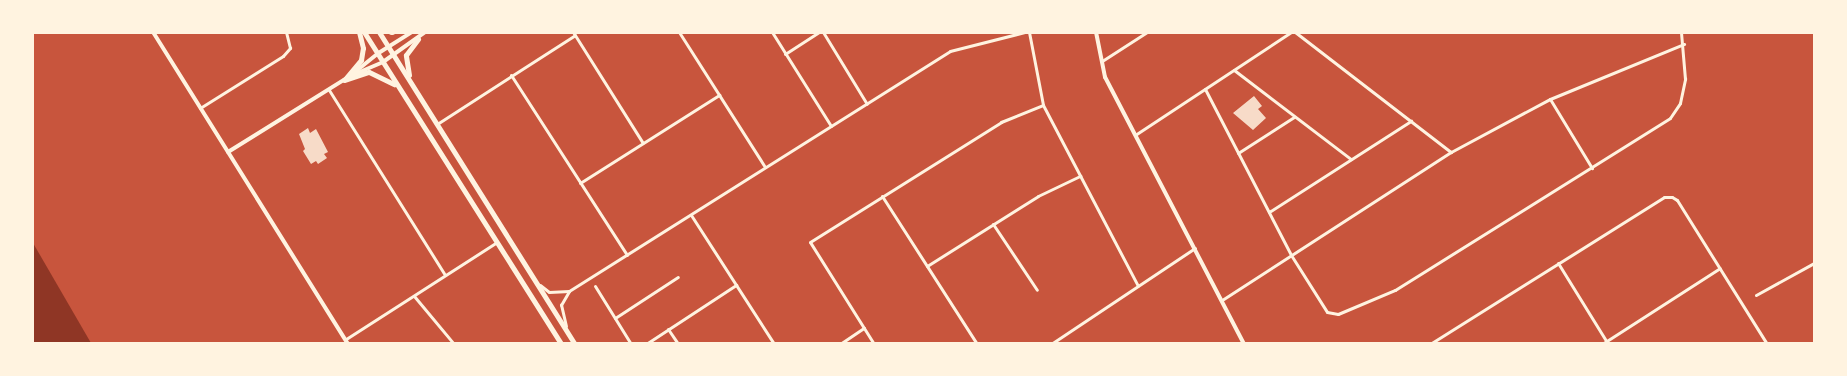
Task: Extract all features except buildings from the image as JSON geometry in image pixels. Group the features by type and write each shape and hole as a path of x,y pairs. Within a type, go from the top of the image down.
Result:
{"main road":[{"path":"344,80 361,60 363,48 359,32"},
{"path":"364,32 561,344"},
{"path":"379,32 575,344"},
{"path":"418,39 406,60 408,74 420,98"},
{"path":"344,80 369,72 389,79 402,92"}],"street":[{"path":"153,32 347,341 497,242"},
{"path":"200,108 283,56 290,48 286,32"},
{"path":"228,152 329,90 377,54 412,32"},
{"path":"350,76 394,56 425,32"},
{"path":"679,32 765,167"},
{"path":"772,32 831,126"},
{"path":"785,54 819,32"},
{"path":"823,32 867,104"},
{"path":"568,332 560,305 569,291 950,51 1027,32 1043,105 1138,286"},
{"path":"1096,32 1105,78 1222,300 1242,343"},
{"path":"1101,61 1147,32"},
{"path":"1135,135 1290,32"},
{"path":"1295,32 1451,152"},
{"path":"1205,89 1291,255 1327,312 1350,311 1395,290 1592,168 1677,111 1685,79 1684,44 1681,32"},
{"path":"437,124 574,34 643,143"},
{"path":"1222,300 1451,152 1550,99 1684,44"},
{"path":"1234,70 1351,159"},
{"path":"511,75 627,255"},
{"path":"329,90 445,275"},
{"path":"580,183 719,96"},
{"path":"1550,99 1592,168"},
{"path":"874,344 810,242 1002,122 1043,105"},
{"path":"1238,152 1294,117"},
{"path":"1268,212 1411,121"},
{"path":"927,266 1038,196 1080,176"},
{"path":"882,196 976,342 969,344"},
{"path":"1430,344 1664,197 1672,197 1678,200 1767,344"},
{"path":"691,214 774,344"},
{"path":"993,224 1037,290"},
{"path":"1051,344 1194,248"},
{"path":"1756,295 1814,263"},
{"path":"1558,264 1607,342"},
{"path":"1602,344 1720,268"},
{"path":"614,318 678,277"},
{"path":"536,282 549,292 569,291"},
{"path":"646,344 736,285"},
{"path":"595,286 631,344"},
{"path":"414,296 454,344"},
{"path":"840,344 864,328"},
{"path":"668,329 678,344"},
{"path":"1059,338 1062,344"}],"shaded area":[{"path":"33,243 91,343 33,343"}]}
